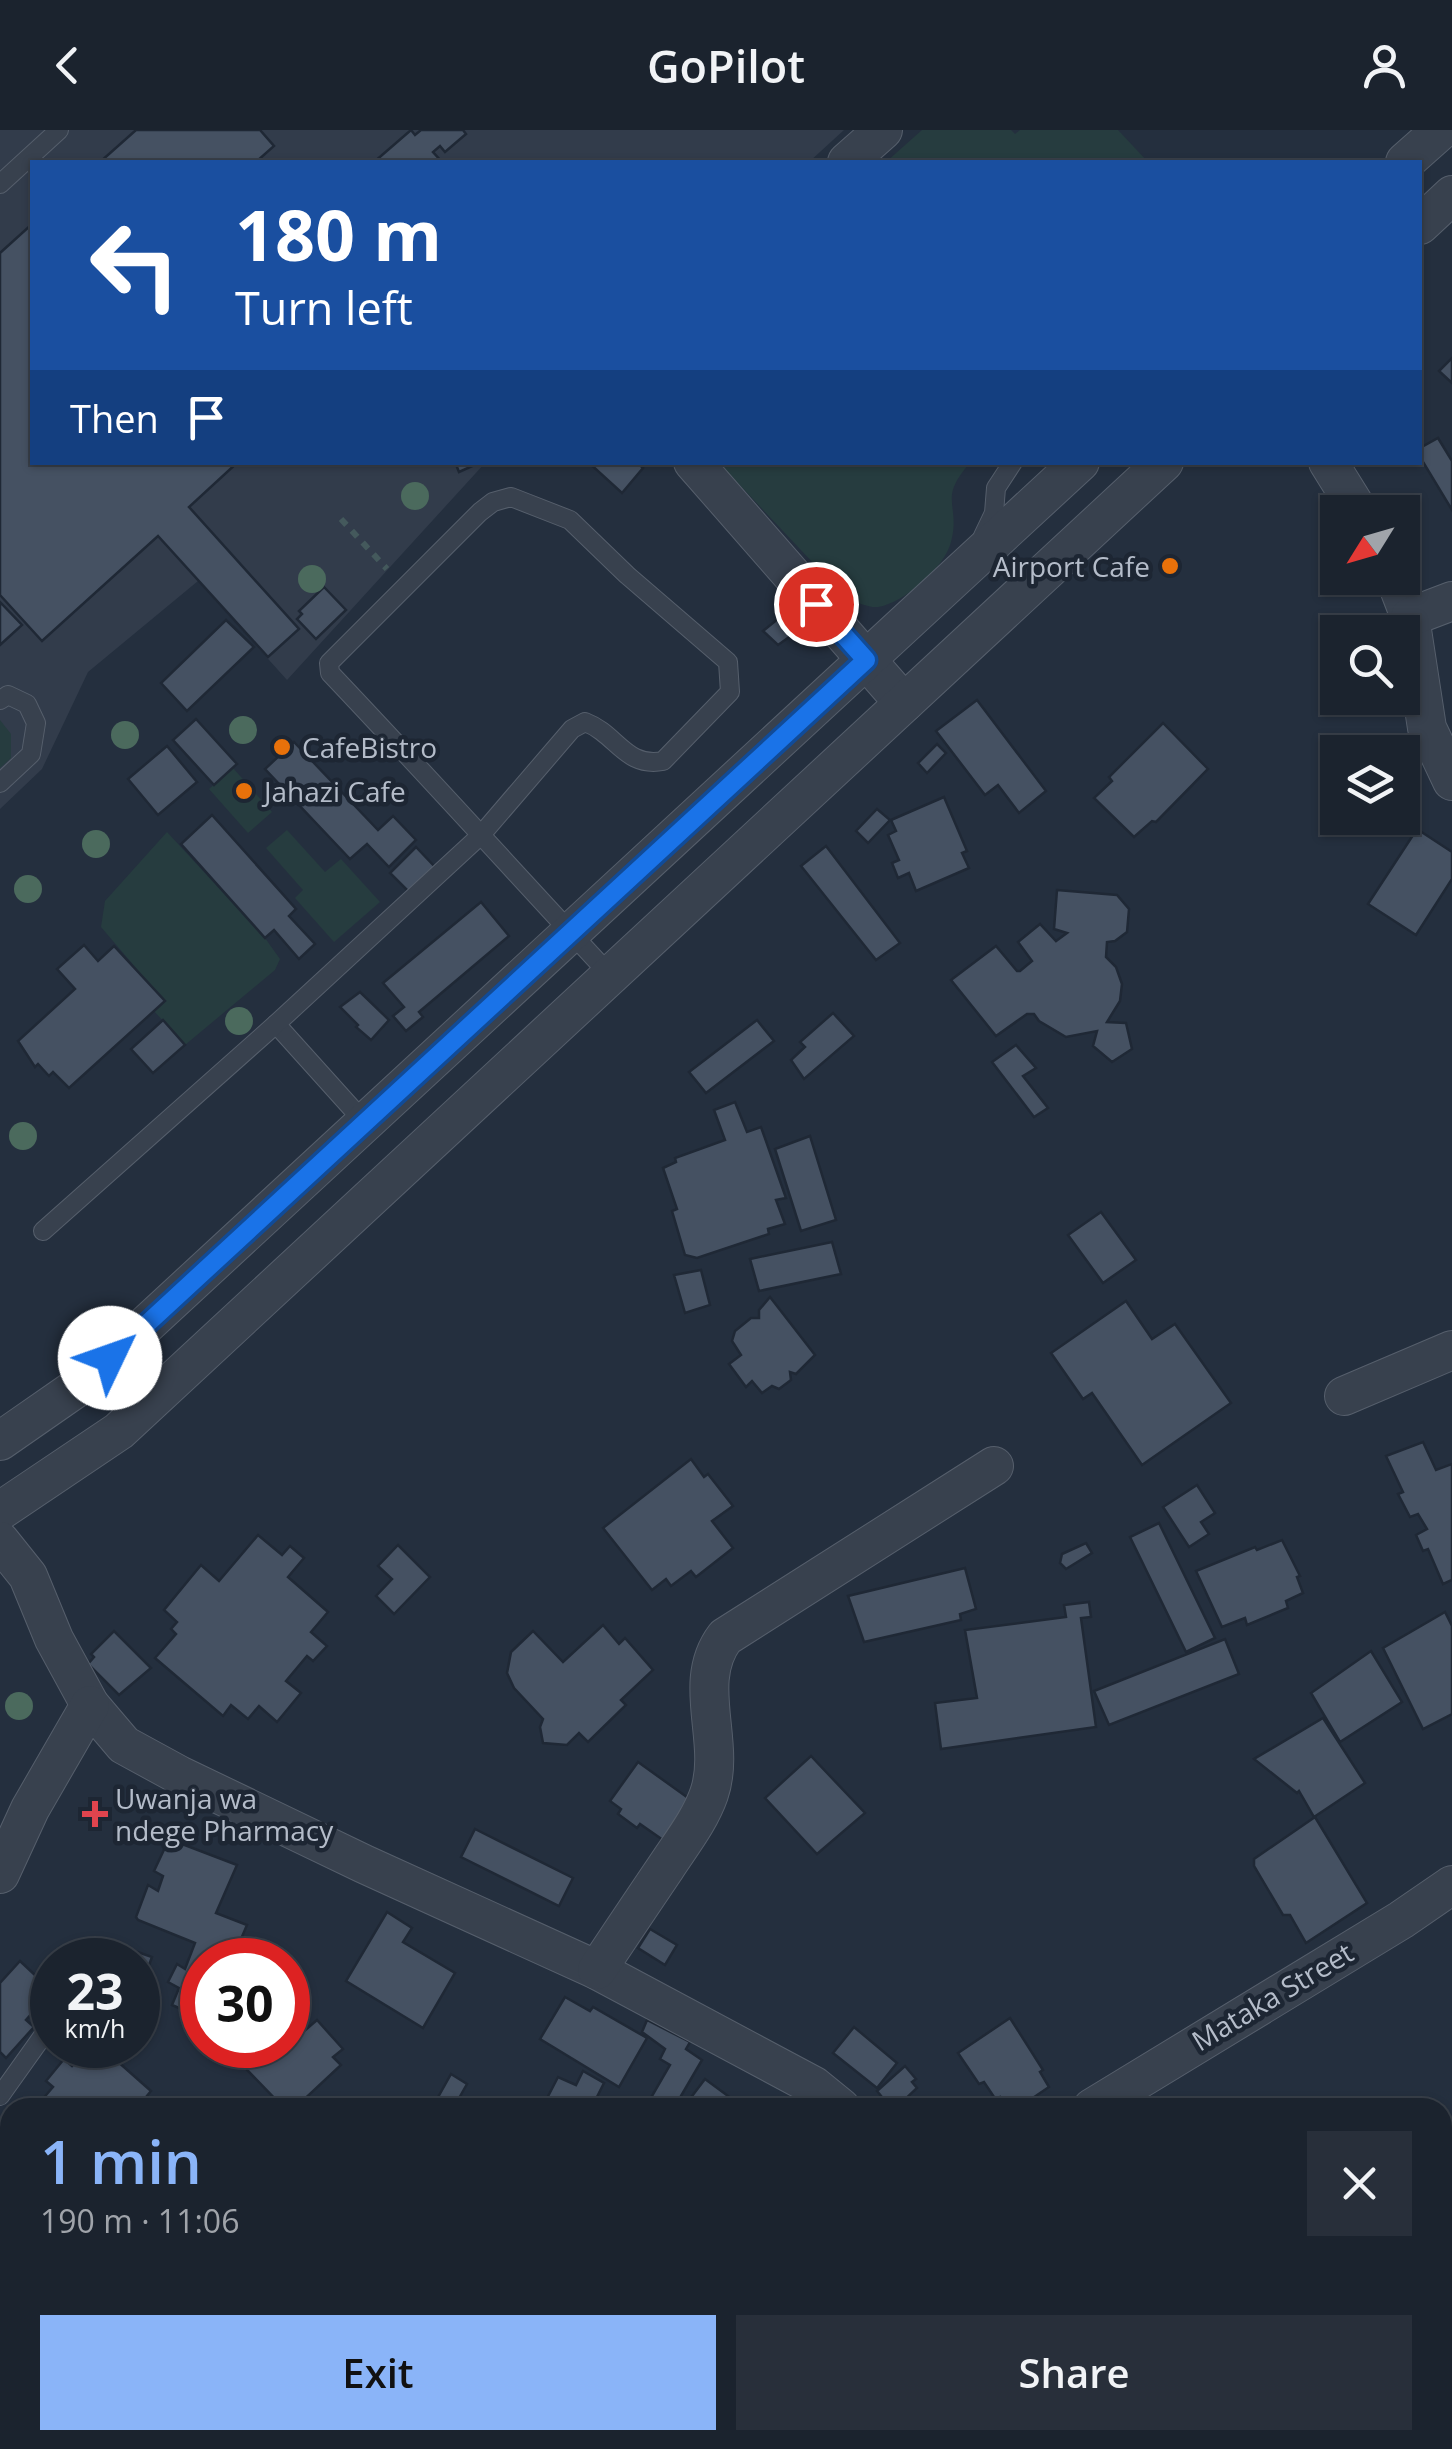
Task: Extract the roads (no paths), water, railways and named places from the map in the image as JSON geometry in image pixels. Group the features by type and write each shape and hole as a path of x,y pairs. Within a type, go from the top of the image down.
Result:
{"street":[{"path":"850,160 883,130"},
{"path":"1407,160 1440,130"},
{"path":"1422,223 1452,196"},
{"path":"695,465 904,703"},
{"path":"0,1440 82,1384 1077,465"},
{"path":"0,1511 120,1431 1161,465"},
{"path":"1330,465 1348,495"},
{"path":"1415,615 1452,601"},
{"path":"1420,682 1427,728 1452,781"},
{"path":"1344,1396 1452,1350"},
{"path":"597,1970 693,1826 710,1792 714,1760 708,1676 712,1653 725,1637 994,1466"},
{"path":"0,1541 28,1576 54,1638 90,1704 124,1745 179,1775 597,1970 814,2086 829,2098"},
{"path":"0,1874 30,1808 90,1704"},
{"name":"Mataka Street","path":"1107,2098 1452,1885"}],"lane":[{"path":"0,184 58,130"},
{"path":"966,567 994,513 996,488 1011,465"},
{"path":"43,1231 481,835 572,729 585,722 599,727 632,758 648,764 663,760 730,692 728,662 570,520 510,497 493,502 480,512 328,663 330,672 375,720 481,835 571,933 611,976"},
{"path":"0,700 8,695 27,704 36,723 31,754 0,782"},
{"path":"276,1024 366,1124"},
{"path":"0,2096 30,2054"}],"place":[{"name":"Airport Cafe","path":"1170,566"},
{"name":"CafeBistro","path":"282,747"},
{"name":"Jahazi Cafe","path":"244,791"},
{"name":"Uwanja wa ndege Pharmacy","path":"95,1814"}]}
